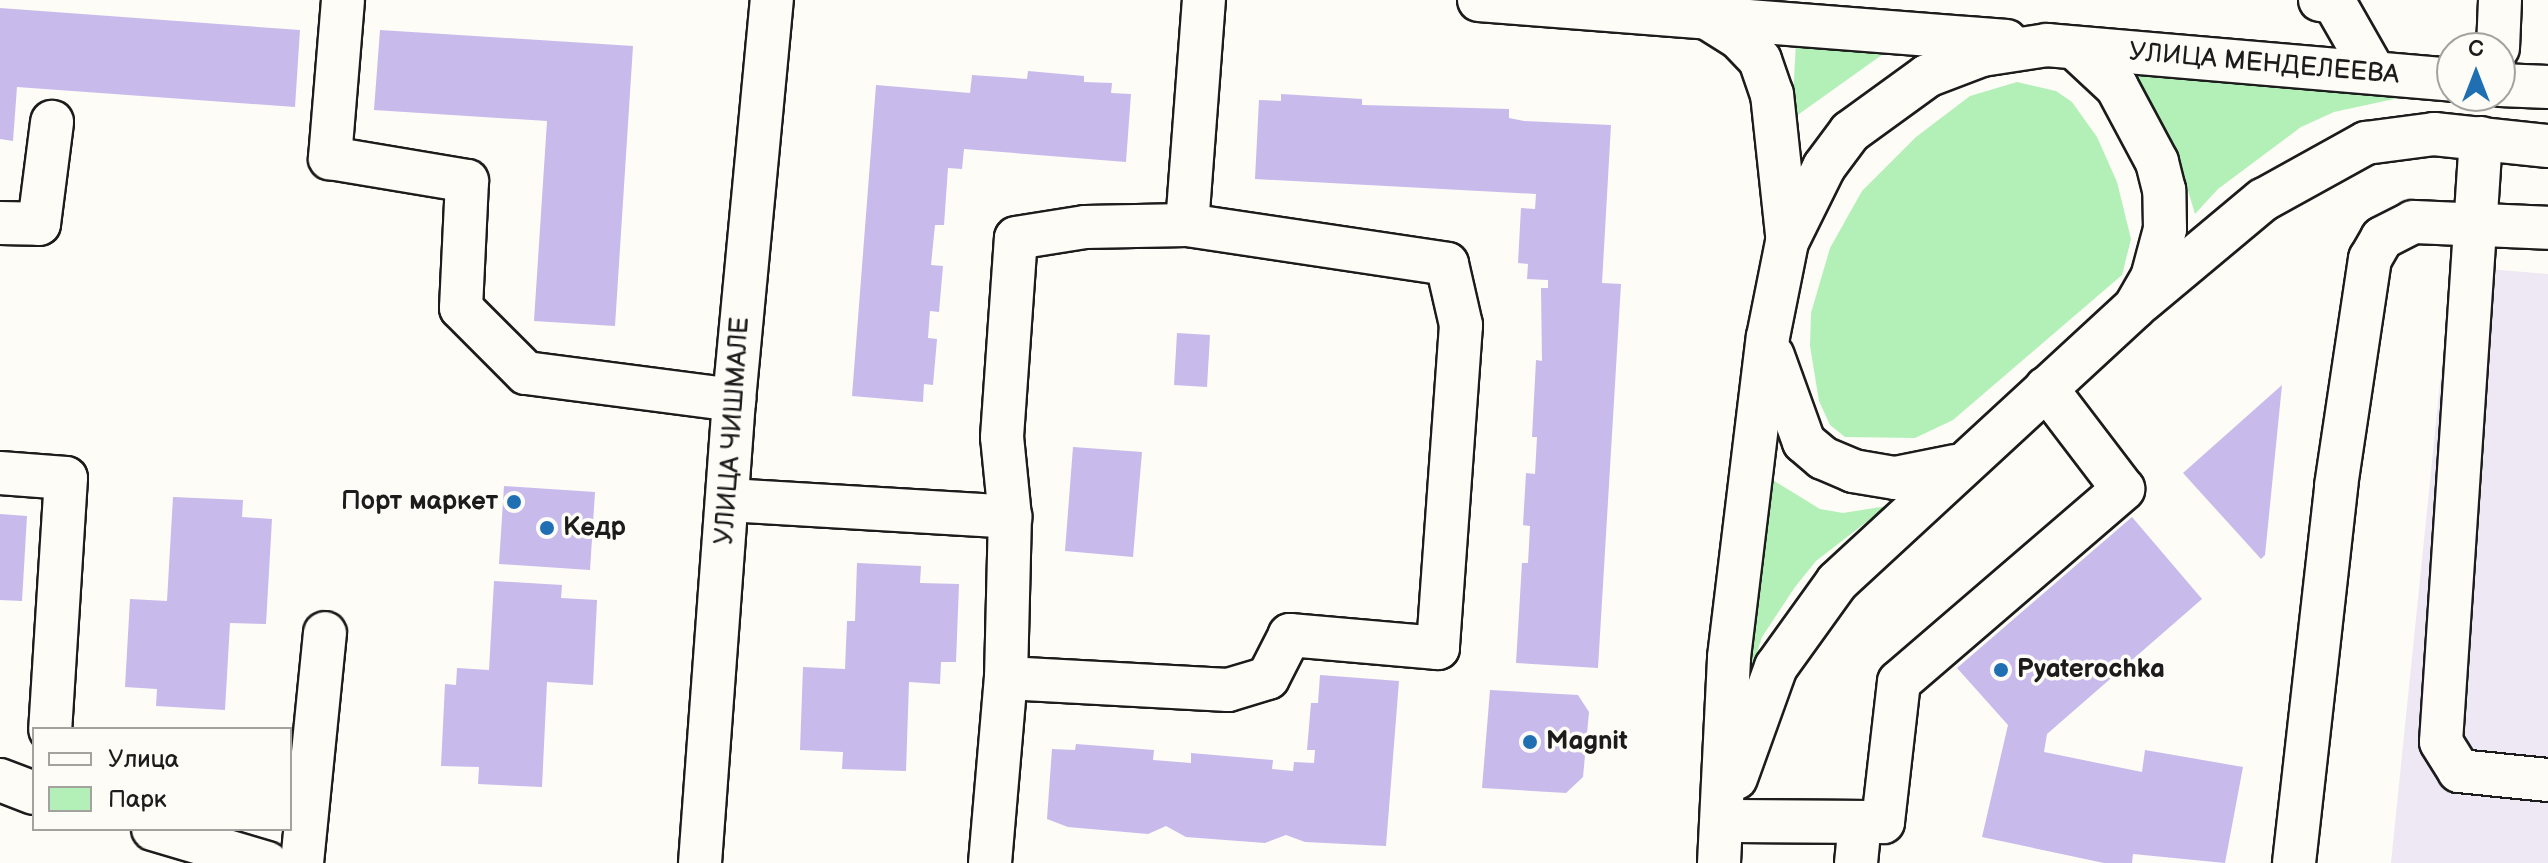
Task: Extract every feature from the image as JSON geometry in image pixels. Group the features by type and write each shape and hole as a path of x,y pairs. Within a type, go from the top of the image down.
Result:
{"street":[{"path":"343,0 330,158 467,181 461,308 526,373 734,400"},
{"name":"УЛИЦА ЧИШМАЛЕ","path":"700,863 734,400 772,0"},
{"path":"1187,225 1204,0"},
{"path":"1479,0 1703,15 1877,14 2062,47 2117,87 2148,137 2164,190 2165,229 2152,278 2135,307"},
{"path":"2320,0 2334,2 2374,72"},
{"path":"2499,32 2500,0"},
{"path":"1703,15 1739,38 1760,60 1772,94 1787,242"},
{"path":"1719,863 1729,657 1768,337 1787,242 1824,167 1850,132 1888,101 1927,76 1982,55 2062,47"},
{"name":"УЛИЦА МЕНДЕЛЕЕВА","path":"2062,47 2436,78"},
{"path":"2516,86 2548,87"},
{"path":"2493,112 2473,222 2441,742 2459,771 2548,780"},
{"path":"0,223 39,224 52,122"},
{"path":"1723,817 1776,667 1804,621 1837,582 1956,466 2135,307 2263,200 2332,159 2398,137 2488,139 2548,146"},
{"path":"2294,863 2336,486 2370,259 2382,238 2413,222 2473,222 2548,228"},
{"path":"990,863 1006,678 1010,517 1002,437 1016,238 1085,227 1187,225 1447,264 1461,325 1438,648 1290,635 1268,678 1228,690 1006,678"},
{"path":"1768,337 1789,411 1813,451 1853,471 1895,478 1956,466"},
{"path":"1723,817 1883,822 1899,682 2123,489 2046,388"},
{"path":"0,473 66,478 50,727"},
{"path":"728,500 1010,517"},
{"path":"302,863 325,633"},
{"path":"0,780 32,792"},
{"path":"1856,863 1860,822"},
{"path":"160,831 267,863"}],"shaded area":[{"path":"2452,266 2548,274 2548,863 2391,863"}],"green space":[{"path":"1796,41 1893,47 1792,119"},
{"path":"2132,70 2422,93 2334,112 2301,127 2218,189 2195,214 2181,167"},
{"path":"2017,82 2056,91 2072,102 2097,137 2117,182 2131,239 2122,275 1953,420 1915,438 1845,437 1830,425 1819,401 1810,346 1811,313 1830,248 1862,191 1916,137 1970,96"},
{"path":"1771,479 1820,509 1843,513 1887,506 1816,561 1795,587 1762,637 1746,686"}],"building":[{"path":"0,8 300,30 295,107 17,87 13,141 0,139"},
{"path":"380,30 633,46 615,326 534,321 547,121 374,110"},
{"path":"1028,71 1084,76 1084,82 1112,83 1111,93 1131,94 1126,162 964,149 962,169 948,168 944,225 935,225 931,265 943,266 939,312 930,311 928,338 937,339 933,385 924,384 923,402 852,396 876,85 970,93 972,75 1027,79"},
{"path":"1281,94 1362,99 1362,105 1509,109 1509,118 1524,121 1611,125 1602,283 1621,284 1598,668 1516,663 1522,563 1528,563 1530,526 1523,525 1526,473 1535,474 1537,437 1532,437 1536,360 1542,361 1541,288 1548,288 1548,280 1527,279 1528,264 1518,263 1521,208 1535,209 1536,194 1255,179 1259,100 1281,101"},
{"path":"1177,333 1210,335 1207,387 1174,385"},
{"path":"2282,385 2265,555 2261,559 2183,473"},
{"path":"1073,447 1142,452 1133,557 1065,551"},
{"name":"Кедр","path":"504,486 595,492 590,570 499,564"},
{"path":"173,497 243,500 242,517 272,519 266,624 230,623 225,710 156,706 157,689 125,687 130,599 167,601"},
{"path":"0,514 27,516 22,601 0,600"},
{"path":"2132,517 2202,599 2047,734 2044,752 2142,772 2145,750 2243,767 2225,863 2133,854 2132,863 2104,863 1982,837 2008,725 1957,668"},
{"path":"857,563 921,566 920,583 959,584 956,662 941,662 940,684 909,682 906,771 842,769 843,752 800,750 803,667 845,669 847,621 855,621"},
{"path":"494,581 562,585 561,598 597,600 593,685 547,682 542,787 478,784 479,767 441,766 445,684 456,685 457,668 489,670"},
{"path":"1320,675 1399,681 1386,846 1305,842 1286,835 1265,843 1186,837 1166,826 1148,834 1068,827 1047,819 1052,749 1075,750 1076,744 1154,750 1153,760 1191,763 1191,753 1273,760 1272,769 1293,771 1294,762 1314,763 1315,750 1307,750 1311,703 1318,703"},
{"path":"1490,690 1578,695 1589,712 1583,777 1566,793 1482,788"}],"place":[{"name":"Порт маркет","path":"514,502"},
{"name":"Кедр","path":"547,528"},
{"name":"Pyaterochka","path":"2001,670"},
{"name":"Magnit","path":"1530,742"}]}
